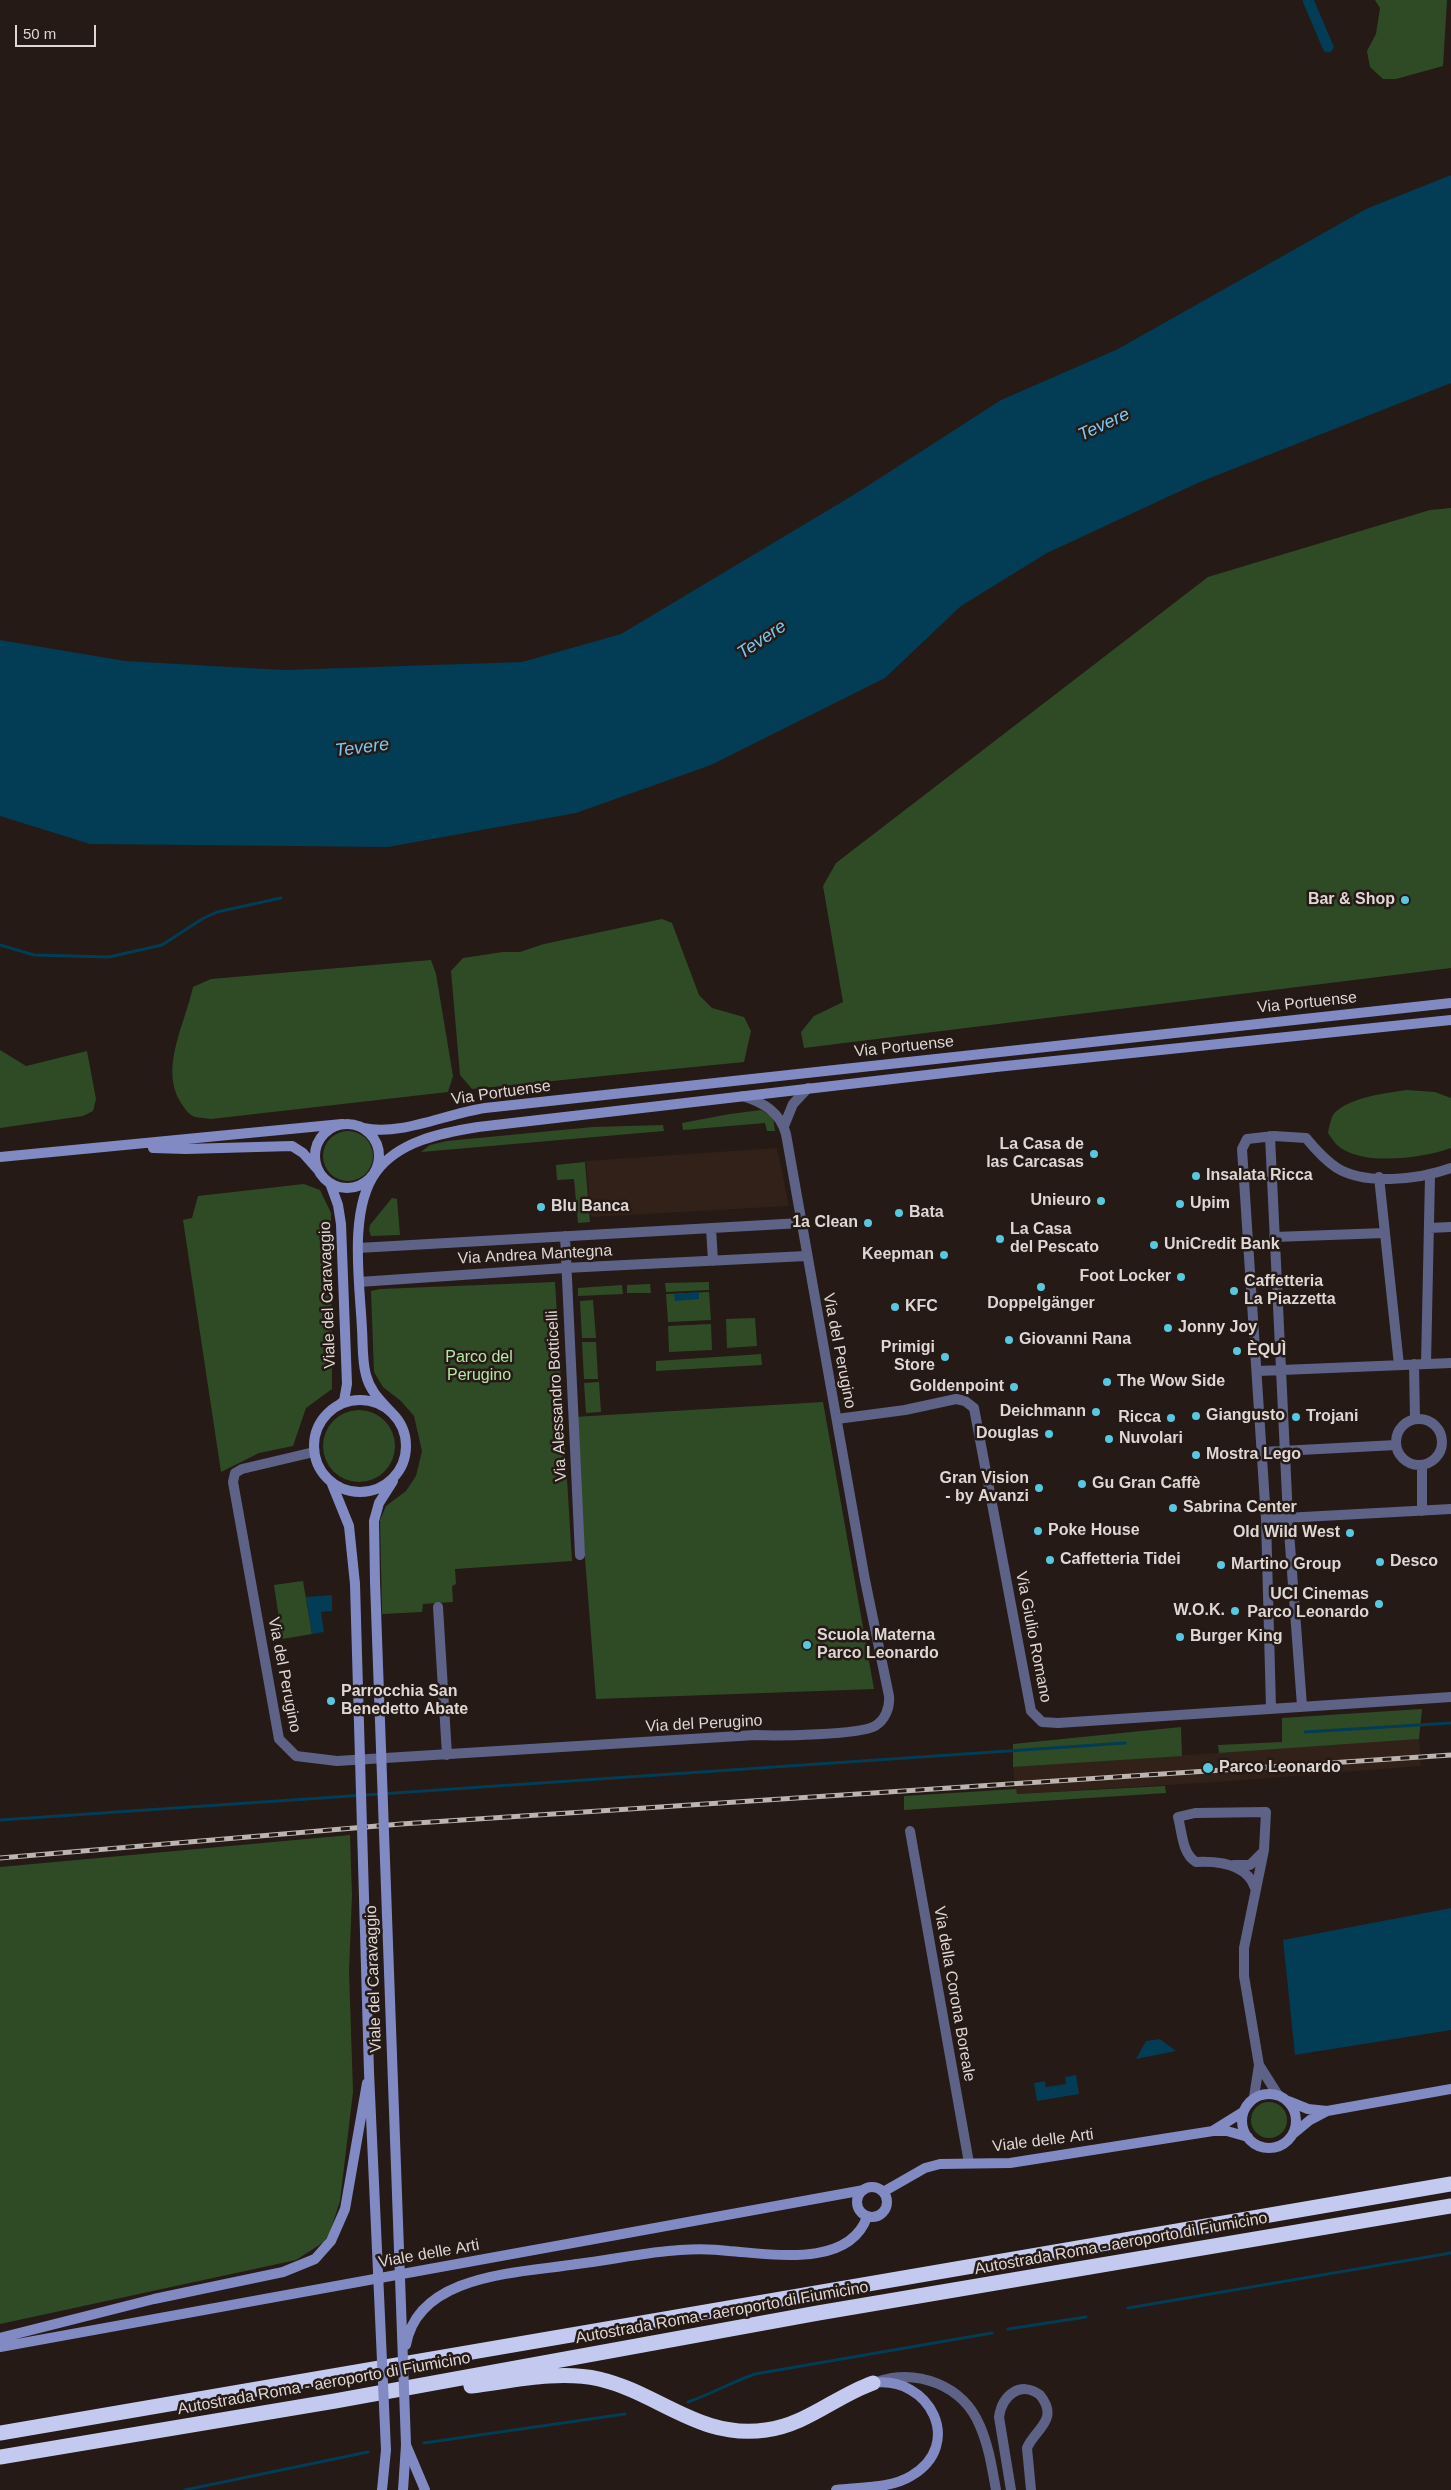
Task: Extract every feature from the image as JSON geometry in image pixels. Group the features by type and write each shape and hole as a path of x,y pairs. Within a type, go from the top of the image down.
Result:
{"highway":[{"name":"Autostrada Roma - aeroporto di Fiumicino","path":"0,2433 1451,2184"},
{"name":"Autostrada Roma - aeroporto di Fiumicino","path":"0,2457 335,2401 828,2311 1451,2206"},
{"path":"335,2401 553,2376 574,2376 597,2379 630,2389 704,2425 728,2431 754,2432 792,2424 841,2396 873,2383"}],"street":[{"name":"Via Portuense","path":"362,1128 391,1131 450,1115 485,1108 1451,1002"},
{"name":"Via Portuense","path":"375,1174 391,1157 410,1145 460,1130 808,1088 1451,1020"},
{"path":"743,1096 769,1108 784,1126 793,1104 808,1088"},
{"path":"318,1171 315,1161 319,1141 333,1127 342,1124"},
{"path":"0,1157 342,1124 362,1128 374,1138 380,1153 379,1164 375,1174 360,1186 349,1188 330,1183 307,1157 292,1146 186,1149 120,1146"},
{"name":"Via del Perugino","path":"314,1452 242,1469 235,1473 233,1478 279,1739 296,1756 337,1761 821,1733 866,1729 879,1723 887,1711 889,1696 865,1580 784,1126"},
{"path":"1270,1136 1288,1518 1302,1706"},
{"path":"1271,1708 1266,1519 1258,1371 1242,1149 1247,1139 1270,1136 1306,1138 1316,1151 1338,1169 1364,1176 1401,1179 1430,1176 1451,1168"},
{"name":"Viale del Caravaggio","path":"375,1174 363,1205 358,1248 365,1374 374,1394 391,1412"},
{"path":"1426,1364 1430,1176"},
{"path":"1379,1177 1399,1365"},
{"name":"Viale del Caravaggio","path":"330,1183 342,1224 347,1384 344,1401 339,1405"},
{"name":"Via Andrea Mantegna","path":"358,1248 801,1222"},
{"path":"1429,1228 1451,1227"},
{"path":"711,1228 713,1260"},
{"path":"1274,1238 1385,1233"},
{"name":"Via Alessandro Botticelli","path":"565,1236 565,1268 580,1555"},
{"name":"Via Andrea Mantegna","path":"359,1282 565,1268 806,1256"},
{"path":"1258,1371 1451,1363"},
{"path":"1414,1364 1415,1419"},
{"name":"Via Giulio Romano","path":"837,1419 895,1412 956,1399 965,1401 974,1408 1031,1711 1038,1719 1049,1724 1451,1697"},
{"path":"352,1400 366,1400 379,1404 391,1412 400,1422 406,1441 404,1461 398,1473 388,1483 375,1490 360,1493 332,1484 322,1473 314,1452 314,1438 319,1424 327,1413 339,1405 352,1400"},
{"path":"1415,1419 1423,1419 1436,1426 1447,1440 1439,1455 1433,1461 1422,1466 1414,1465 1403,1459 1396,1445 1399,1430 1407,1422 1415,1419"},
{"path":"1262,1452 1396,1445"},
{"path":"1422,1466 1422,1511"},
{"name":"Viale del Caravaggio","path":"398,1473 379,1503 374,1521 404,2378 406,2445 403,2490"},
{"name":"Viale del Caravaggio","path":"332,1484 349,1526 355,1584 369,2072 386,2450 382,2490"},
{"path":"1266,1519 1451,1510"},
{"path":"438,1608 447,1754"},
{"path":"1264,1850 1256,1861 1250,1865 1196,1862 1191,1859 1185,1847 1178,1817 1195,1813 1266,1812 1264,1850 1244,1948 1244,1976 1259,2065 1254,2098 1243,2112 1242,2124 1248,2138 1254,2143 1268,2148 1282,2144 1310,2120 1327,2111"},
{"name":"Via della Corona Boreale","path":"910,1831 969,2163"},
{"path":"1231,1865 1252,1879 1255,1888"},
{"path":"1259,2065 1295,2116 1292,2134"},
{"path":"0,2342 5,2337 154,2299 283,2272 304,2265 320,2255 340,2224 348,2200 369,2072"},
{"path":"1254,2098 1267,2094 1283,2098 1308,2109 1327,2111 1451,2090"},
{"name":"Viale delle Arti","path":"1213,2131 1243,2112"},
{"name":"Viale delle Arti","path":"0,2347 864,2190 876,2188 883,2192 925,2168 948,2163 996,2164 1022,2162 1213,2131 1227,2131 1248,2138"},
{"path":"864,2190 857,2202 860,2211 867,2217 877,2217 884,2211 887,2202 883,2192"},
{"path":"404,2378 406,2346 412,2325 423,2309 440,2294 461,2285 577,2264 677,2250 791,2254 816,2253 836,2248 851,2240 860,2231 867,2217"},
{"path":"873,2383 895,2377 918,2378 940,2384 959,2397 980,2425 989,2454 996,2490"},
{"path":"836,2490 904,2480 925,2465 936,2445 938,2438 936,2422 925,2400 912,2390 897,2383 873,2383"},
{"path":"1011,2490 1000,2407 1010,2393 1026,2389 1040,2395 1047,2410 1043,2426 1027,2448 1030,2490"},
{"path":"406,2445 425,2490"}],"shaded area":[{"path":"777,1148 789,1206 591,1217 586,1161"},
{"path":"1419,1739 1421,1766 1217,1782 1016,1794 1013,1767"}],"green space":[{"path":"1375,0 1447,0 1443,66 1396,79 1383,79 1370,67 1367,51 1376,34 1380,8"},
{"path":"1451,508 1451,968 804,1048 801,1032 814,1016 843,1002 823,886 836,863 1208,577 1430,510"},
{"path":"662,919 672,923 699,995 712,1008 744,1017 751,1031 744,1062 472,1089 460,1075 451,971 463,958 503,952 520,952 544,944"},
{"path":"431,960 436,974 453,1076 448,1092 211,1119 193,1116 187,1112 181,1103 175,1090 172,1076 173,1061 193,987 211,979"},
{"path":"0,1050 26,1066 87,1051 96,1099 93,1111 83,1116 0,1128"},
{"path":"1407,1090 1435,1092 1451,1098 1451,1148 1425,1155 1376,1158 1348,1152 1337,1145 1328,1133 1332,1117 1345,1105 1366,1098"},
{"path":"761,1110 773,1117 775,1131 767,1131 765,1123 683,1130 682,1123"},
{"path":"663,1125 664,1131 421,1152 430,1145 447,1141 593,1127"},
{"path":"348,1131 357,1133 368,1142 373,1156 371,1165 362,1176 348,1181 339,1179 328,1170 323,1156 325,1147 334,1136"},
{"path":"585,1162 590,1222 578,1223 574,1179 557,1180 556,1165"},
{"path":"304,1184 320,1190 331,1213 332,1389 306,1408 293,1446 259,1453 221,1472 183,1220 192,1218 198,1196"},
{"path":"392,1198 397,1199 400,1235 371,1236 370,1225"},
{"name":"Parco del Perugino","path":"555,1282 572,1561 455,1569 456,1584 452,1586 453,1602 423,1604 422,1612 382,1614 380,1520 386,1506 406,1491 416,1476 422,1451 414,1416 401,1401 383,1387 374,1372 371,1291 380,1289"},
{"path":"709,1282 709,1290 666,1292 665,1283"},
{"path":"650,1284 651,1293 627,1293 627,1285"},
{"path":"622,1285 623,1294 578,1296 578,1288"},
{"path":"709,1292 711,1320 668,1322 666,1294"},
{"path":"593,1300 596,1338 582,1338 580,1301"},
{"path":"755,1318 757,1346 727,1348 726,1319"},
{"path":"711,1324 712,1350 669,1352 668,1326"},
{"path":"582,1342 596,1342 598,1379 584,1379"},
{"path":"761,1354 762,1365 656,1371 656,1361"},
{"path":"599,1382 601,1412 586,1413 584,1383"},
{"path":"823,1402 874,1689 596,1699 574,1417"},
{"path":"359,1410 379,1416 389,1426 395,1446 389,1466 379,1476 359,1482 339,1476 329,1466 323,1446 329,1426 339,1416"},
{"path":"303,1581 312,1634 282,1639 274,1585"},
{"path":"1422,1709 1419,1739 1219,1753 1218,1745 1282,1742 1282,1718"},
{"path":"1181,1727 1182,1756 1013,1767 1013,1744"},
{"path":"1165,1786 1166,1793 904,1810 904,1796 1016,1789 1017,1794"},
{"path":"350,1835 352,1895 349,1971 353,2092 340,2201 330,2232 324,2242 296,2260 0,2324 0,1867"},
{"path":"1269,2102 1276,2103 1282,2107 1286,2113 1286,2127 1282,2133 1276,2137 1269,2138 1262,2137 1256,2133 1252,2127 1251,2120 1252,2113 1256,2107 1262,2103"}],"water":[{"name":"Tevere","path":"1451,175 1451,383 1200,482 1047,553 961,606 885,678 711,765 576,813 388,847 90,844 0,816 0,640 125,661 283,670 522,662 621,634 855,494 1001,400 1118,349 1366,209"},
{"path":"699,1292 699,1299 675,1301 674,1294"},
{"path":"332,1595 332,1611 321,1612 324,1632 312,1634 306,1597"},
{"path":"1451,1908 1451,2030 1295,2055 1283,1940"},
{"path":"1160,2039 1176,2051 1136,2059 1146,2041"},
{"path":"1076,2075 1079,2094 1037,2101 1034,2083 1045,2081 1046,2087 1066,2084 1065,2077"}],"waterway":[{"path":"1308,0 1328,47"},
{"path":"0,945 34,955 109,957 162,945 202,919 217,912 281,898"},
{"path":"1305,1732 1451,1723"},
{"path":"0,1820 1125,1743"},
{"path":"1128,2308 1451,2253"},
{"path":"1008,2329 1086,2317"},
{"path":"688,2402 755,2374 992,2333"},
{"path":"424,2443 625,2414"},
{"path":"185,2490 368,2452"}],"railway":[{"path":"0,1858 401,1824 1451,1755"}],"place":[{"name":"Bar & Shop","path":"1405,900"},
{"name":"La Casa de las Carcasas","path":"1094,1154"},
{"name":"Insalata Ricca","path":"1196,1176"},
{"name":"Unieuro","path":"1101,1201"},
{"name":"Upim","path":"1180,1204"},
{"name":"Blu Banca","path":"541,1207"},
{"name":"Bata","path":"899,1213"},
{"name":"1a Clean","path":"868,1223"},
{"name":"La Casa del Pescato","path":"1000,1239"},
{"name":"UniCredit Bank","path":"1154,1245"},
{"name":"Keepman","path":"944,1255"},
{"name":"Foot Locker","path":"1181,1277"},
{"name":"Doppelgänger","path":"1041,1287"},
{"name":"Caffetteria La Piazzetta","path":"1234,1291"},
{"name":"KFC","path":"895,1307"},
{"name":"Jonny Joy","path":"1168,1328"},
{"name":"Giovanni Rana","path":"1009,1340"},
{"name":"ÈQUÌ","path":"1237,1351"},
{"name":"Primigi Store","path":"945,1357"},
{"name":"The Wow Side","path":"1107,1382"},
{"name":"Goldenpoint","path":"1014,1387"},
{"name":"Deichmann","path":"1096,1412"},
{"name":"Giangusto","path":"1196,1416"},
{"name":"Trojani","path":"1296,1417"},
{"name":"Ricca","path":"1171,1418"},
{"name":"Douglas","path":"1049,1434"},
{"name":"Nuvolari","path":"1109,1439"},
{"name":"Mostra Lego","path":"1196,1455"},
{"name":"Gu Gran Caffè","path":"1082,1484"},
{"name":"Gran Vision - by Avanzi","path":"1039,1488"},
{"name":"Sabrina Center","path":"1173,1508"},
{"name":"Poke House","path":"1038,1531"},
{"name":"Old Wild West","path":"1350,1533"},
{"name":"Caffetteria Tidei","path":"1050,1560"},
{"name":"Desco","path":"1380,1562"},
{"name":"Martino Group","path":"1221,1565"},
{"name":"UCI Cinemas Parco Leonardo","path":"1379,1604"},
{"name":"W.O.K.","path":"1235,1611"},
{"name":"Burger King","path":"1180,1637"},
{"name":"Scuola Materna Parco Leonardo","path":"807,1645"},
{"name":"Parrocchia San Benedetto Abate","path":"331,1701"},
{"name":"Parco Leonardo","path":"1208,1768"}]}
